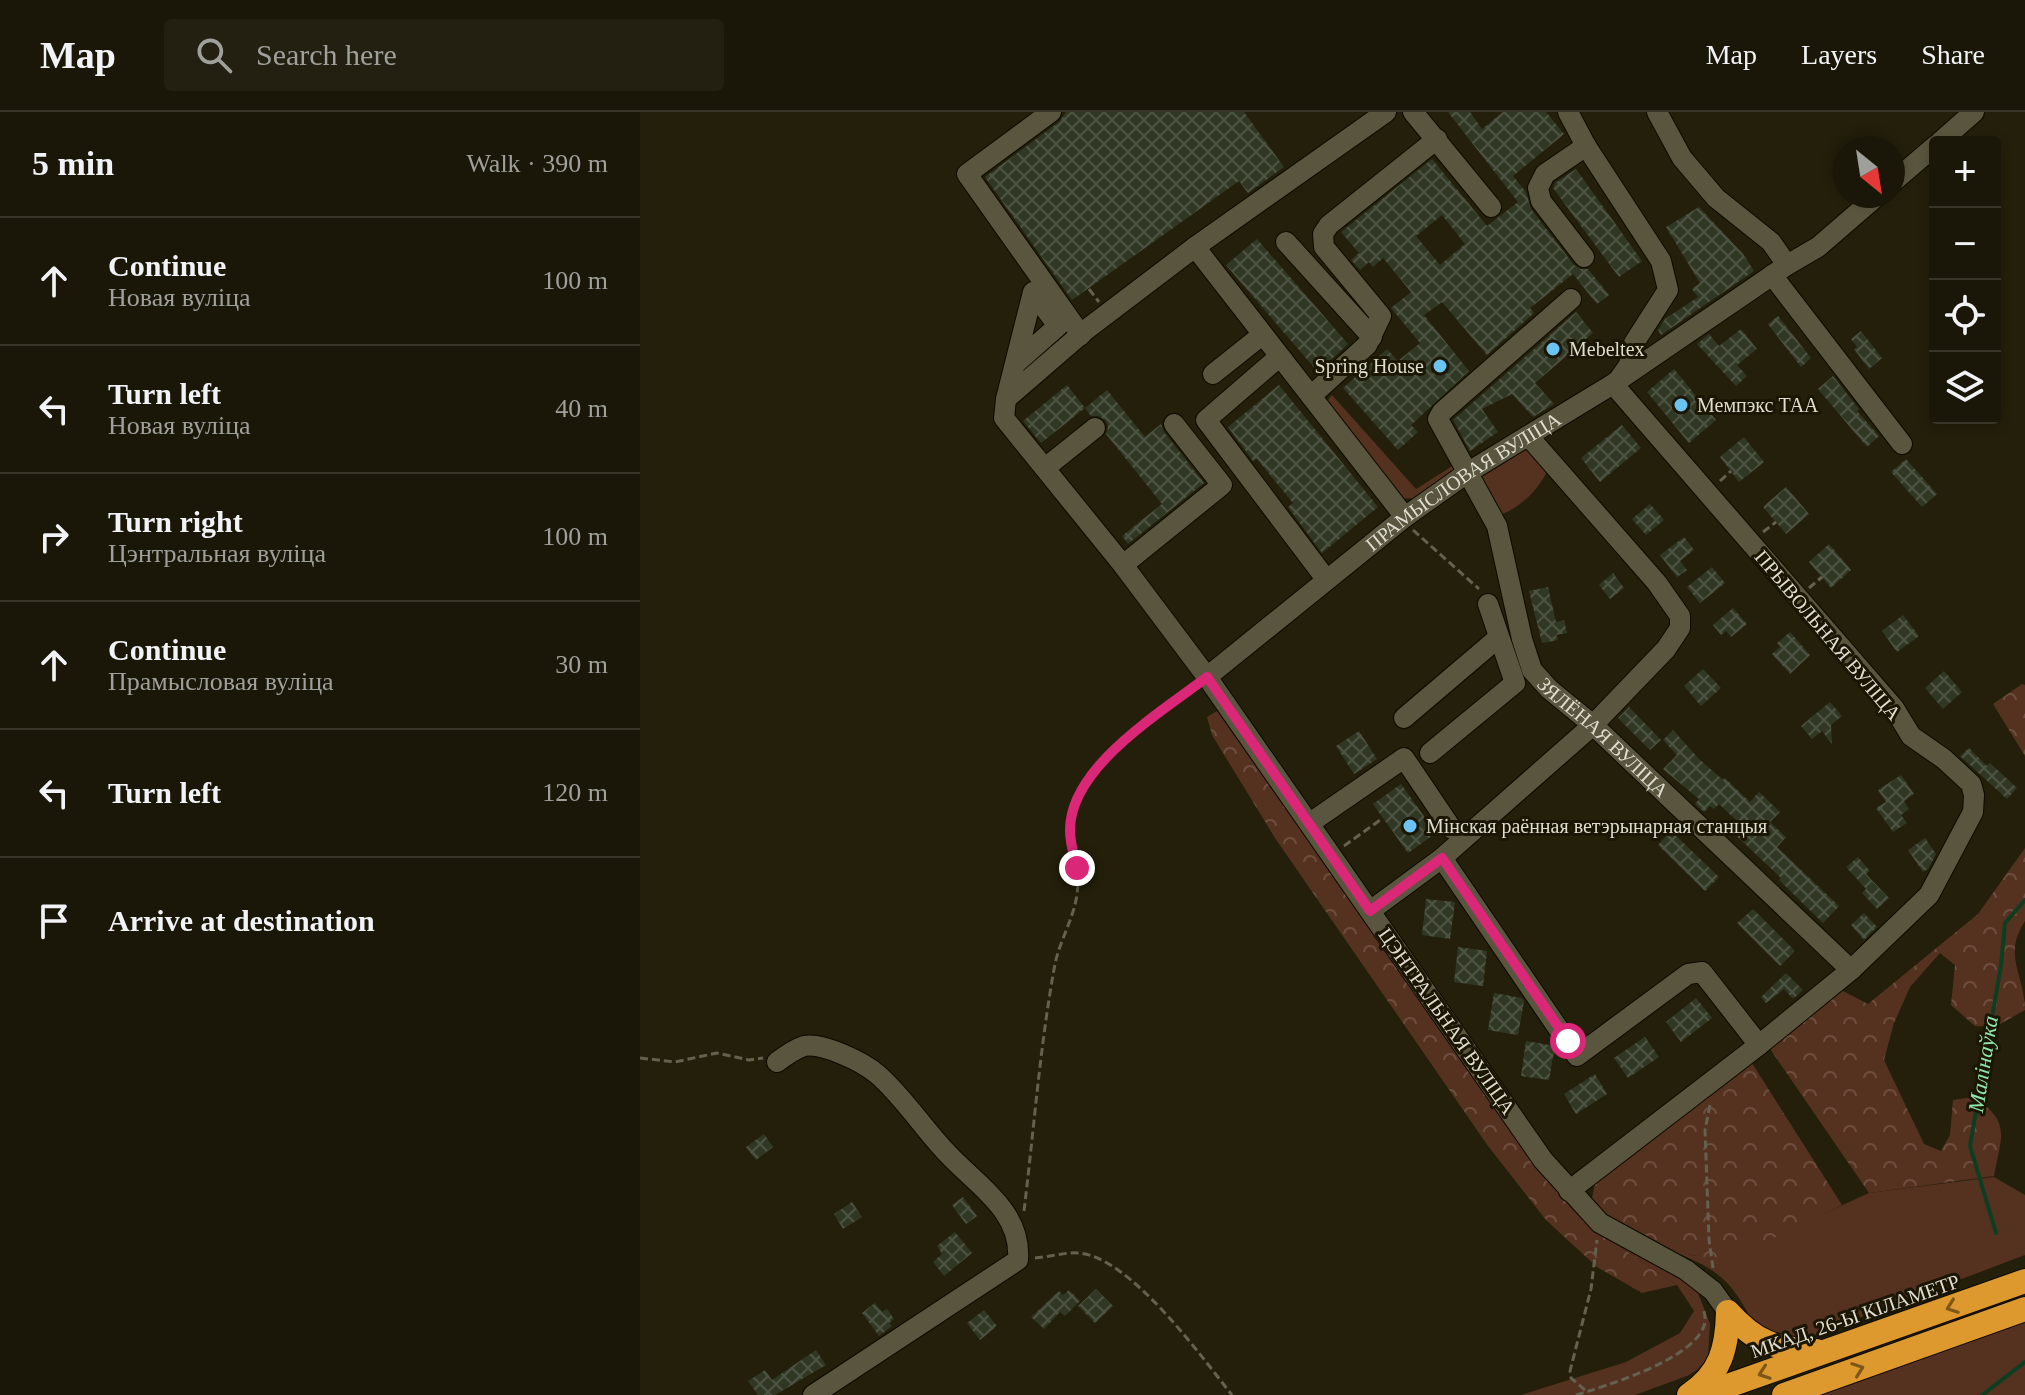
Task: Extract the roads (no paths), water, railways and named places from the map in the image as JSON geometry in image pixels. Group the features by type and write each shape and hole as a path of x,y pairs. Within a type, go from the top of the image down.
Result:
{"highway":[{"name":"МКАД, 26-Ы КІЛАМЕТР","path":"1702,1395 2025,1281"},
{"path":"1784,1395 2025,1309"},
{"path":"1728,1312 1753,1337 1773,1346 1827,1352"},
{"path":"1689,1395 1708,1379 1723,1358 1728,1312"}],"street":[{"path":"1051,112 967,174 1081,335"},
{"path":"1006,399 1081,335 1195,247 1386,112"},
{"path":"1413,112 1491,207"},
{"path":"1568,112 1586,146 1661,261 1668,290 1634,343 1629,365 1615,383"},
{"path":"1657,112 1682,158 1707,188 1744,223 1771,242 1780,270 1902,444"},
{"path":"1947,136 1974,112"},
{"path":"1311,396 1367,345 1381,316 1324,247 1323,234 1329,225 1437,139"},
{"path":"1584,257 1541,201 1538,188 1545,174 1586,146"},
{"path":"1905,172 1929,151"},
{"name":"ПРАМЫСЛОВАЯ ВУЛІЦА","path":"1207,677 1403,518 1467,473 1530,438 1615,383 1818,247 1863,208"},
{"path":"1286,242 1372,337"},
{"path":"1195,247 1403,518"},
{"name":"ЗЯЛЁНАЯ ВУЛІЦА","path":"1571,299 1442,412 1438,419 1497,526 1532,670 1851,970"},
{"path":"1213,374 1262,335"},
{"path":"1279,357 1206,420 1326,579"},
{"path":"1015,364 1004,418 1123,565 1207,677"},
{"name":"ПРЫВОЛЬНАЯ ВУЛІЦА","path":"1615,383 1894,708 1911,736 1944,759 1971,784 1973,812 1929,895 1851,970"},
{"path":"1123,565 1222,485 1174,424"},
{"path":"1045,468 1095,428"},
{"path":"1370,911 1442,858 1593,725 1666,649 1680,628 1680,616 1619,537 1530,438"},
{"path":"1430,753 1515,683 1483,596"},
{"path":"1404,718 1498,638"},
{"name":"ЦЭНТРАЛЬНАЯ ВУЛІЦА","path":"1207,677 1543,1160 1590,1213 1615,1234 1686,1270 1713,1291 1728,1312"},
{"path":"1310,823 1404,758 1452,829"},
{"path":"1442,858 1577,1056 1688,974 1702,972 1759,1045"},
{"path":"1569,1191 1851,970"},
{"path":"772,1059 804,1046 824,1048 877,1073 947,1154 1005,1212 1019,1248 1018,1260 813,1395"}],"waterway":[{"name":"Малінаўка","path":"1996,1233 1970,1146 2001,965 2005,923 2025,900"},
{"name":"Малінаўка","path":"1982,1395 2025,1362"}],"place":[{"name":"Mebeltex","path":"1553,349"},
{"name":"Spring House","path":"1440,366"},
{"name":"Мемпэкс ТАА","path":"1681,405"},
{"name":"Мінская раённая ветэрынарная станцыя","path":"1410,826"}]}
